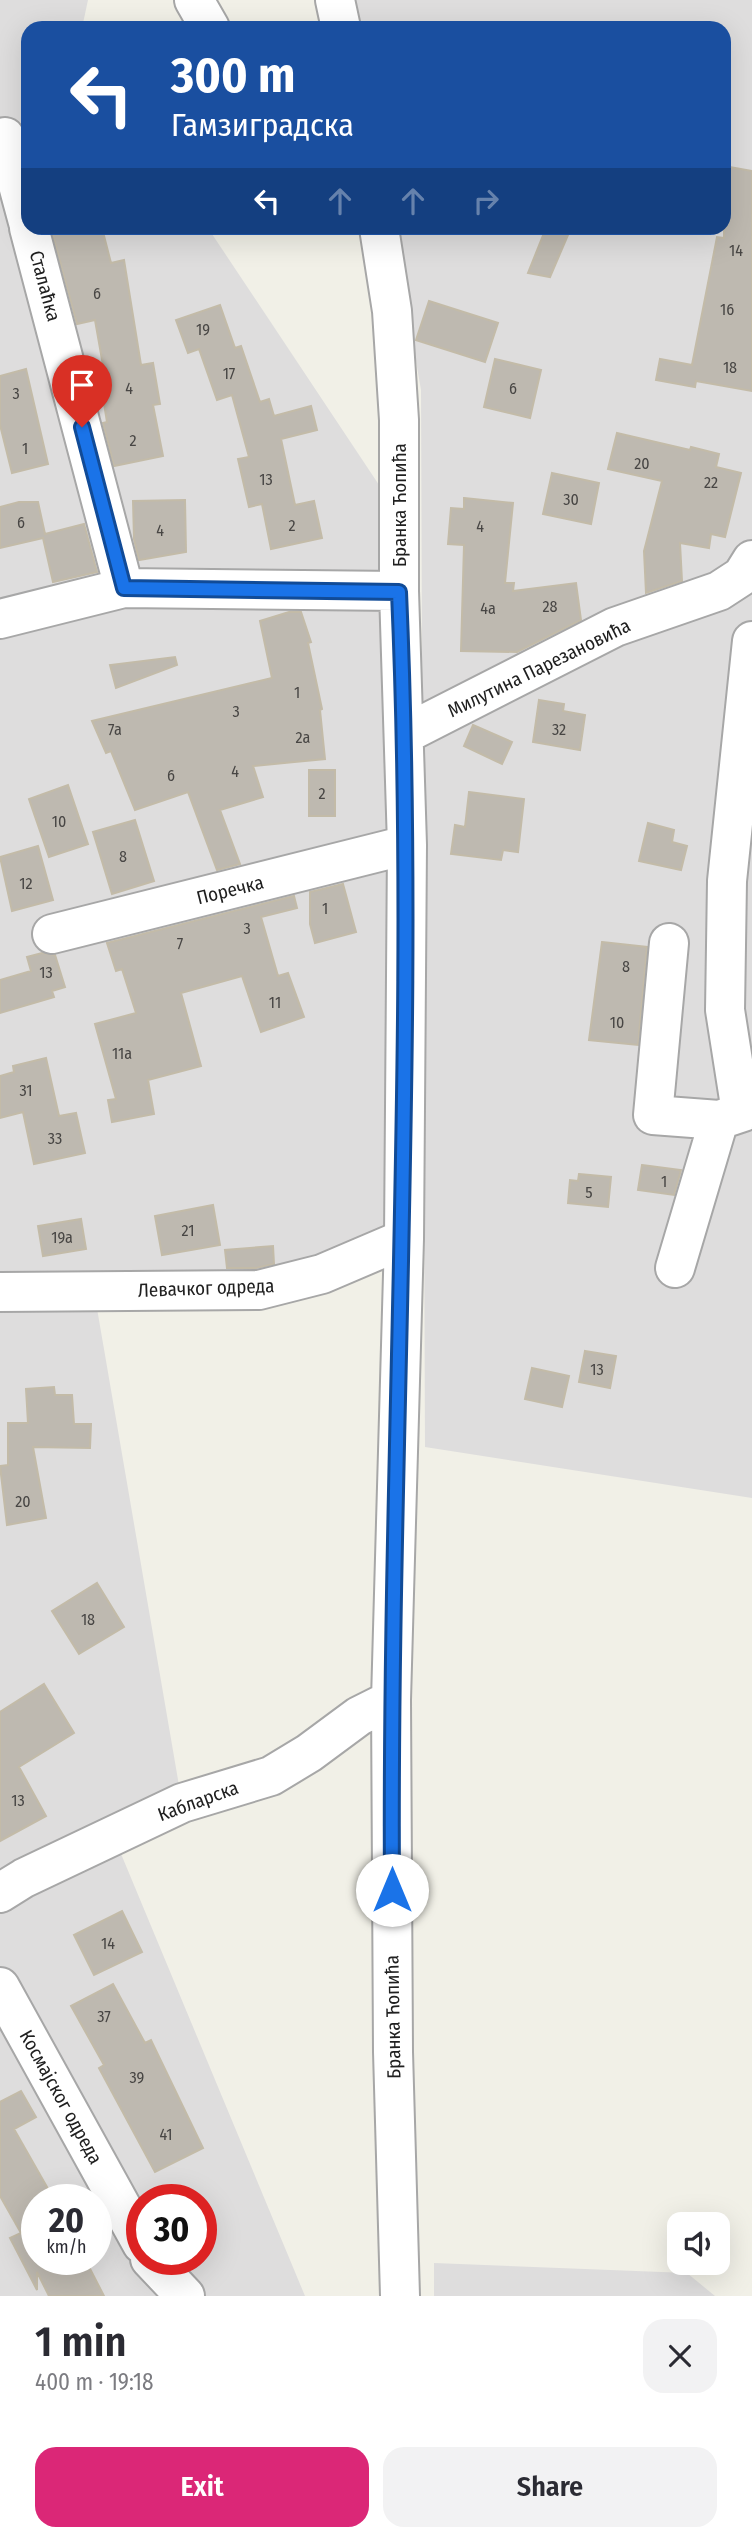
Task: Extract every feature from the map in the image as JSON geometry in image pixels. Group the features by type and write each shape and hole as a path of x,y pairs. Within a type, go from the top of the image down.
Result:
{"street":[{"path":"194,0 206,21"},
{"path":"335,0 340,21"},
{"path":"5,137 21,196"},
{"name":"Сталаћка","path":"31,235 124,588"},
{"name":"Бранка Ћопића","path":"372,235 392,311 399,420 399,592 407,845 404,1239 391,1700 393,2052 400,2296"},
{"name":"Милутина Парезановића","path":"405,734 615,627 719,591 751,569"},
{"path":"0,619 124,588 399,592"},
{"path":"676,1268 737,1115 725,1010 739,890 752,642"},
{"name":"Поречка","path":"52,934 407,845"},
{"path":"669,943 653,1115 737,1115"},
{"name":"Левачког одреда","path":"0,1292 260,1290 322,1274 404,1239"},
{"name":"Кабларска","path":"0,1893 24,1878 182,1802 271,1776 289,1767 359,1716 391,1700"},
{"name":"Космајског одреда","path":"0,1987 126,2215"},
{"path":"165,2275 185,2296"}],"shaded area":[{"path":"0,0 88,0 84,21 21,21 21,235 213,235 401,518 404,1239 259,1290 94,1291 182,1803 114,1837 305,2296 0,2296"},
{"path":"349,0 752,0 752,1498 425,1447 421,390 394,235 731,235 731,21 353,21"},
{"path":"434,2263 667,2272 667,2275 689,2275 715,2296 434,2296"}],"building":[{"path":"731,167 752,171 752,391 696,381 695,387 656,380 660,359 692,365 717,237 724,238 724,235 731,235"},
{"path":"53,235 104,235 111,263 124,260 141,365 153,363 160,404 153,405 163,456 114,466 103,423 107,422 99,372 104,371 95,320 77,324"},
{"path":"543,235 568,235 550,277 528,273"},
{"path":"429,301 498,323 485,362 416,340"},
{"path":"220,305 235,348 241,346 260,402 269,399 274,416 311,406 317,430 281,439 295,505 314,501 322,538 271,549 262,504 249,507 238,459 249,457 232,395 217,400 199,349 188,353 176,320"},
{"path":"495,359 541,370 530,418 484,407"},
{"path":"26,369 48,464 12,473 0,425 0,376"},
{"path":"617,433 719,454 716,467 741,473 725,537 711,534 709,548 680,543 682,581 646,593 644,551 662,481 608,469"},
{"path":"552,473 599,483 591,524 543,514"},
{"path":"464,498 513,503 505,583 514,583 513,591 576,583 581,620 517,652 461,651 464,545 448,544 451,508 464,509"},
{"path":"185,500 186,552 139,560 134,539 133,501"},
{"path":"19,502 38,502 45,534 84,524 97,572 53,582 43,538 0,548 0,507"},
{"path":"289,612 301,612 311,642 308,643 322,709 325,759 253,766 263,797 220,810 240,864 217,870 188,792 135,810 111,751 106,753 92,721 272,678 260,621"},
{"path":"175,657 177,665 116,688 110,665"},
{"path":"539,700 564,704 563,711 585,715 580,750 533,742"},
{"path":"473,725 512,742 502,764 464,746"},
{"path":"309,770 335,770 335,816 309,816"},
{"path":"68,785 88,844 49,857 29,799"},
{"path":"469,792 524,799 518,852 503,850 501,860 451,854 455,825 465,827"},
{"path":"135,820 154,881 112,894 93,832"},
{"path":"648,823 674,830 672,842 687,846 681,870 639,861"},
{"path":"38,846 53,900 12,911 0,857"},
{"path":"343,884 356,932 315,943 310,924 310,892"},
{"path":"294,896 297,908 261,917 278,976 288,973 304,1017 261,1032 242,976 181,993 201,1066 148,1080 154,1114 112,1122 108,1100 116,1099 95,1024 136,1013 122,969 116,971 107,943"},
{"path":"602,942 647,947 638,1045 589,1040"},
{"path":"42,953 55,955 65,987 52,991 54,997 0,1013 0,980 31,971 27,957"},
{"path":"46,1058 59,1116 76,1113 85,1153 34,1164 23,1112 0,1118 0,1076 14,1072 13,1066"},
{"path":"642,1165 681,1170 674,1195 638,1190"},
{"path":"579,1174 611,1177 608,1207 568,1203 570,1180 578,1181"},
{"path":"213,1205 220,1245 162,1255 155,1216"},
{"path":"81,1219 86,1249 43,1256 38,1226"},
{"path":"273,1246 274,1264 256,1268 227,1268 225,1250"},
{"path":"585,1351 616,1356 610,1388 579,1382"},
{"path":"532,1368 569,1376 562,1407 525,1399"},
{"path":"54,1387 55,1395 72,1395 74,1424 91,1424 90,1448 33,1447 46,1518 7,1525 0,1466 8,1465 8,1423 28,1423 26,1389"},
{"path":"97,1583 124,1627 79,1654 52,1611"},
{"path":"44,1684 74,1733 19,1767 46,1816 0,1841 0,1712"},
{"path":"122,1911 142,1952 94,1975 74,1935"},
{"path":"113,1984 145,2043 151,2040 203,2148 155,2172 99,2068 104,2065 71,2006"},
{"path":"21,2091 36,2117 14,2129 45,2184 21,2184 21,2233 0,2196 0,2102"},
{"path":"21,2233 21,2259 10,2238"},
{"path":"29,2275 37,2275 37,2290"},
{"path":"38,2275 93,2275 104,2296 49,2296"}],"route":[{"path":"82,427 124,588 399,592 407,845 404,1239 391,1700 392,1890"}]}
